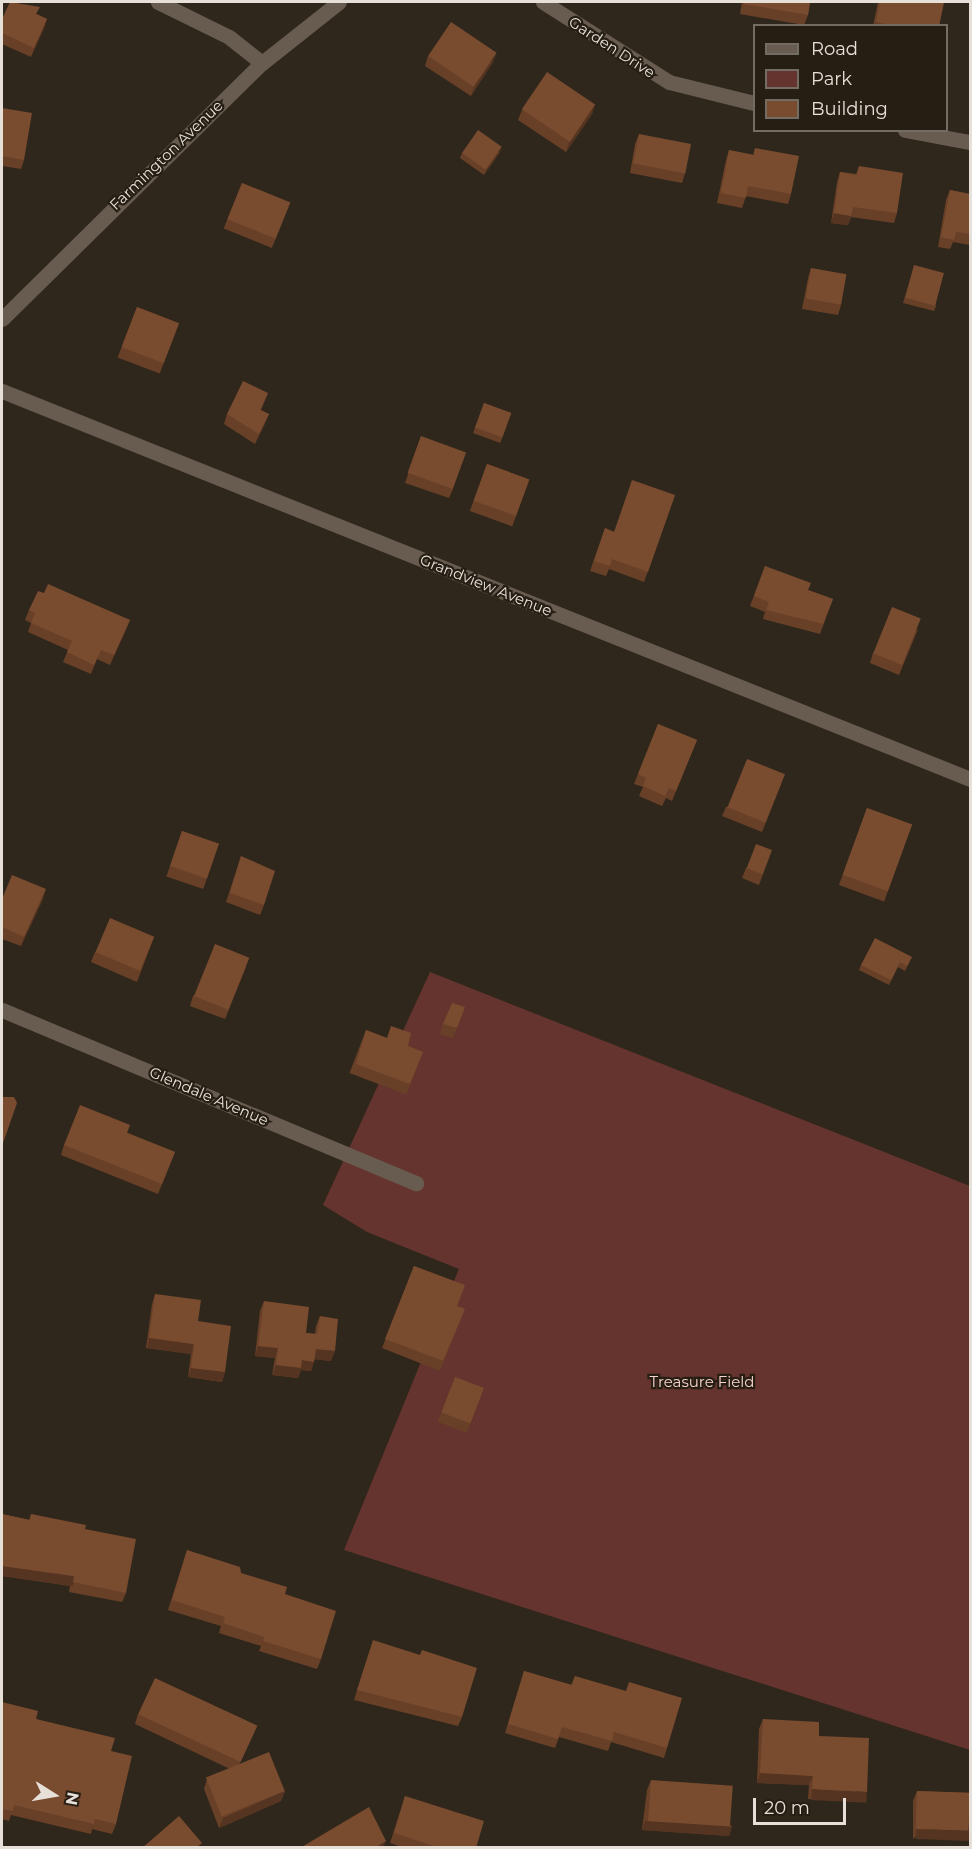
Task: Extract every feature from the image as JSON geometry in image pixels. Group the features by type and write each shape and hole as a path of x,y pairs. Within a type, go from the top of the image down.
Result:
{"street":[{"path":"158,2 229,37 262,63"},
{"name":"Farmington Avenue","path":"2,319 262,63 339,2"},
{"name":"Garden Drive","path":"543,2 669,82 753,103"},
{"path":"916,132 970,142"},
{"name":"Grandview Avenue","path":"2,391 970,779"},
{"name":"Glendale Avenue","path":"2,1010 416,1183"}],"green space":[{"name":"Treasure Field","path":"430,972 970,1186 970,1750 344,1550 459,1269 367,1232 323,1205"}],"building":[{"path":"10,2 40,7 36,14 47,19 34,48 2,33 2,19"},
{"path":"744,2 810,2 808,15 744,4"},
{"path":"880,2 944,2 939,24 876,22"},
{"path":"451,22 497,53 474,87 428,56"},
{"path":"547,72 595,104 570,142 522,109"},
{"path":"2,108 32,113 24,160 2,156"},
{"path":"478,130 502,147 486,170 462,153"},
{"path":"639,134 691,144 685,174 633,163"},
{"path":"755,148 799,156 791,194 748,186 746,198 721,193 729,150 754,155"},
{"path":"859,166 903,173 897,213 853,207 851,216 834,213 840,172 857,175"},
{"path":"242,183 290,202 276,239 227,219"},
{"path":"950,190 970,194 970,234 956,232 954,240 941,237"},
{"path":"914,265 944,273 935,306 905,298"},
{"path":"811,268 846,274 841,305 806,299"},
{"path":"137,307 179,323 164,363 122,347"},
{"path":"243,381 268,393 260,410 269,414 259,434 227,414"},
{"path":"484,403 511,413 502,437 475,427"},
{"path":"421,436 466,452 453,489 408,473"},
{"path":"487,464 529,479 516,516 474,501"},
{"path":"632,480 675,495 648,572 612,559 610,566 594,561 605,528 614,532"},
{"path":"765,566 811,583 808,590 833,599 823,624 766,610 769,602 754,596"},
{"path":"48,584 130,620 114,655 101,650 94,665 67,652 72,641 31,623 35,613 29,610 38,591 44,593"},
{"path":"892,607 921,619 902,665 873,653"},
{"path":"658,724 697,740 676,791 669,788 665,796 643,786 646,778 638,774"},
{"path":"747,759 785,774 766,823 728,807"},
{"path":"867,808 912,824 888,891 843,875"},
{"path":"182,831 219,844 207,879 170,866"},
{"path":"756,844 772,850 763,874 747,868"},
{"path":"241,856 275,871 264,905 230,893"},
{"path":"12,875 46,889 24,937 2,927 2,899"},
{"path":"110,918 154,937 140,971 96,952"},
{"path":"875,938 912,957 907,966 900,962 891,980 861,965"},
{"path":"215,944 249,958 228,1010 194,996"},
{"path":"452,1003 465,1007 457,1028 443,1024"},
{"path":"391,1026 411,1033 408,1046 423,1052 410,1084 356,1064 366,1030 387,1038"},
{"path":"2,1097 14,1097 17,1103 2,1146"},
{"path":"80,1105 130,1125 127,1133 175,1152 162,1184 64,1145"},
{"path":"414,1266 465,1285 457,1306 465,1309 443,1361 385,1339"},
{"path":"155,1294 201,1300 198,1321 231,1326 225,1372 191,1368 194,1344 149,1338"},
{"path":"264,1301 309,1307 306,1333 317,1334 320,1316 338,1319 335,1351 316,1349 314,1362 302,1360 301,1368 276,1365 278,1348 258,1346"},
{"path":"455,1377 484,1388 470,1424 441,1412"},
{"path":"2,1514 30,1520 31,1514 86,1525 85,1529 136,1539 126,1593 73,1582 74,1576 2,1566"},
{"path":"187,1550 240,1567 241,1573 287,1587 285,1594 336,1611 321,1659 263,1641 264,1637 223,1623 225,1617 172,1600"},
{"path":"373,1640 420,1655 422,1650 477,1668 462,1717 357,1690"},
{"path":"524,1671 572,1685 575,1676 626,1691 629,1682 682,1698 667,1748 614,1732 612,1741 562,1727 558,1739 508,1724"},
{"path":"155,1678 257,1726 241,1762 138,1714"},
{"path":"2,1702 38,1711 36,1719 115,1738 111,1751 132,1756 116,1824 95,1819 94,1824 14,1805 13,1811 2,1809"},
{"path":"763,1719 819,1722 819,1736 869,1738 867,1792 812,1789 813,1776 760,1773"},
{"path":"269,1752 285,1791 222,1816 206,1777"},
{"path":"651,1780 733,1786 730,1827 648,1821"},
{"path":"917,1791 970,1793 969,1831 916,1829"},
{"path":"405,1796 484,1821 476,1848 440,1848 394,1833"},
{"path":"369,1807 386,1841 375,1848 300,1848"},
{"path":"179,1816 202,1843 196,1848 142,1848"}]}
